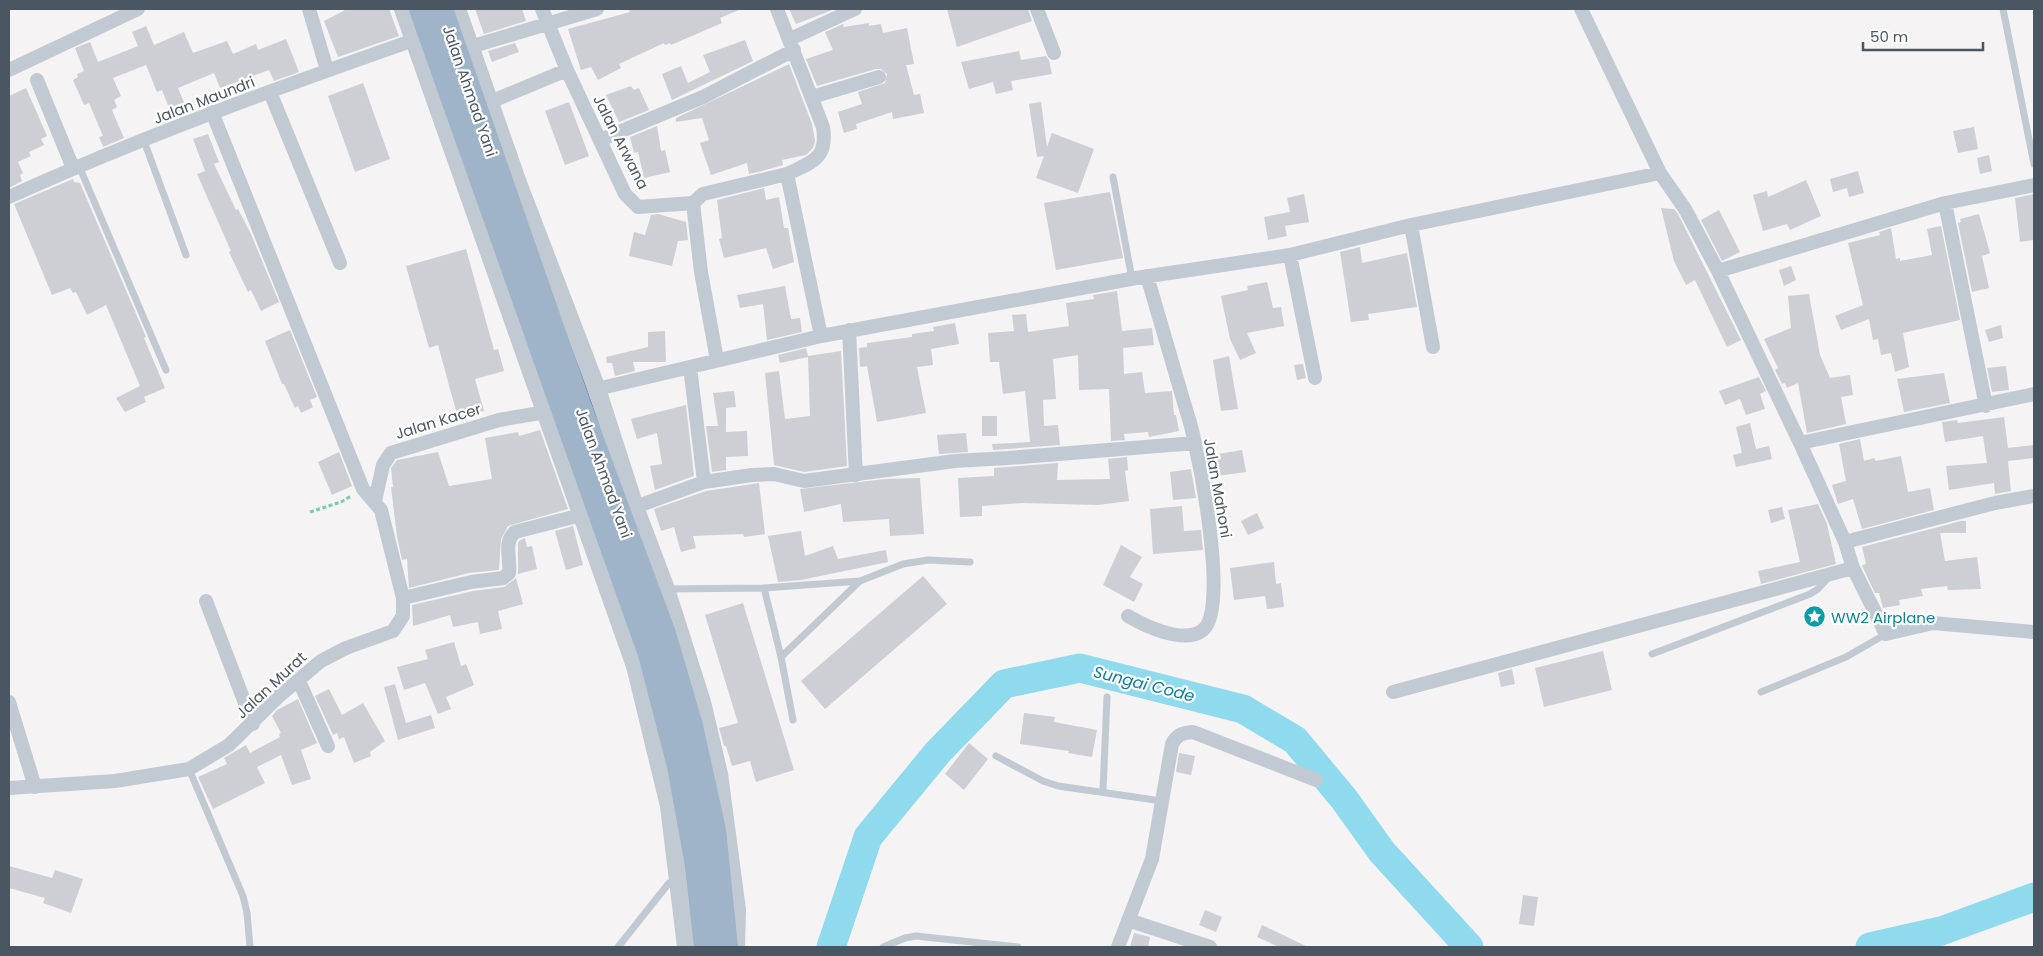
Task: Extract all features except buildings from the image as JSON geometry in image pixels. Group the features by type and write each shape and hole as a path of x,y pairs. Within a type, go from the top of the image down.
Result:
{"highway":[{"name":"Jalan Ahmad Yani","path":"421,9 650,654 679,766 697,865 706,947"},
{"name":"Jalan Ahmad Yani","path":"441,9 511,185 563,409 664,634 690,726 714,830 726,947"}],"street":[{"path":"9,70 138,9"},
{"path":"309,9 328,70"},
{"path":"403,9 563,409 581,515 635,666 669,806 680,880 686,947"},
{"path":"457,9 490,102 511,185 597,389 634,507 666,589 702,702 719,774 737,910 736,947"},
{"name":"Jalan Arwana","path":"542,9 567,70 625,194 638,207 693,203 703,194 787,174 814,161 822,154 825,140 823,127 812,96"},
{"path":"470,47 595,9"},
{"path":"778,9 812,96 879,77"},
{"path":"600,140 704,97 855,9"},
{"path":"1037,9 1054,53"},
{"path":"1581,9 1660,173 1685,209 1718,271 1800,443 1845,542 1853,568 1886,634 1933,623 2003,627 2034,632"},
{"name":"Jalan Maundri","path":"9,197 76,167 212,112 414,40"},
{"path":"490,102 567,70"},
{"path":"37,80 76,167"},
{"path":"270,92 340,263"},
{"path":"212,112 363,489 381,510 403,598 471,582 503,578 509,573 508,542 511,535 515,532 581,515"},
{"path":"597,389 850,330 1147,276 1290,254 1411,225 1660,173"},
{"path":"787,174 821,336"},
{"path":"1718,271 1945,203 2034,185"},
{"path":"693,203 701,272 717,360"},
{"path":"1945,203 1986,406"},
{"path":"1411,225 1432,347"},
{"path":"1290,254 1315,378"},
{"name":"Jalan Mahoni","path":"1128,616 1156,631 1178,635 1202,631 1210,621 1214,575 1212,542 1195,443 1147,276"},
{"path":"850,330 856,474"},
{"path":"690,367 704,482"},
{"path":"1800,443 1986,406 2034,394"},
{"name":"Jalan Kacer","path":"375,501 383,465 391,453 499,420 563,409"},
{"path":"634,507 704,482 762,474 774,474 804,481 956,460 1008,458 1195,443"},
{"path":"1845,542 1995,503 2034,496"},
{"path":"1393,692 1853,568"},
{"name":"Jalan Murat","path":"9,788 123,780 189,769 229,745 253,724 278,697 321,661 346,648 393,631 403,616 403,598"},
{"path":"206,601 253,724"},
{"path":"299,681 328,746"},
{"path":"9,702 35,787"},
{"path":"1118,947 1152,859 1172,744 1175,737 1184,732 1202,736 1316,780"},
{"path":"1128,920 1210,947"}],"lane":[{"path":"2003,9 2034,164"},
{"path":"144,141 186,255"},
{"path":"76,167 166,370"},
{"path":"1112,177 1132,279"},
{"path":"666,589 764,588 860,581 903,564 928,560 970,562"},
{"path":"1652,654 1810,594 1818,590 1833,572"},
{"path":"781,657 860,581"},
{"path":"764,588 781,657 793,720"},
{"path":"1761,692 1846,657 1886,634"},
{"path":"1103,791 1107,697"},
{"path":"996,756 1043,781 1058,786 1162,801"},
{"path":"189,769 243,896 247,913 250,947"},
{"path":"618,947 669,883 680,880"},
{"path":"883,947 905,938 916,936 1018,947"}],"path":[{"path":"310,512 341,502 363,489"}],"waterway":[{"name":"Sungai Code","path":"831,947 868,837 938,752 1004,684 1080,668 1243,709 1295,740 1344,799 1382,852 1469,947"},
{"name":"Sungai Code","path":"1870,947 1941,931 2034,897"}],"place":[{"name":"WW2 Airplane","path":"1815,617"}]}
